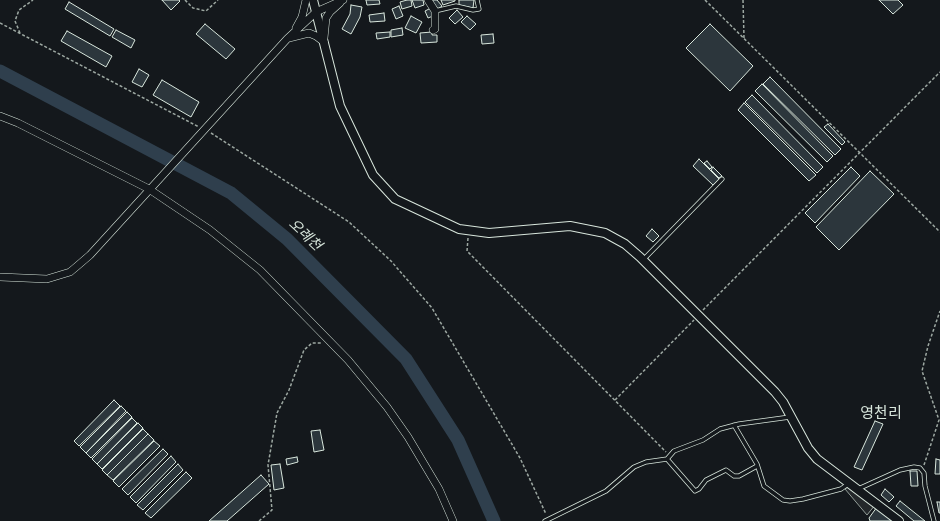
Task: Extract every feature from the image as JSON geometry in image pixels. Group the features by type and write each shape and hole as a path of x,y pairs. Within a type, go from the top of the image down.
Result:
{"street":[{"path":"287,39 302,17 306,0"},
{"path":"313,0 340,106 373,175 395,199 459,229 489,233 559,226 580,227 613,237 625,244 643,260 775,392 791,416 811,453 900,521"},
{"path":"324,42 326,18 330,12 343,0"},
{"path":"0,277 47,279 70,272 90,254 287,39 316,12 343,0"},
{"path":"428,0 435,11 435,29 433,30"},
{"path":"287,39 309,33 324,42"},
{"path":"0,116 18,123 150,189 210,230 260,270 348,360 387,407 408,437 439,489 452,521"}],"lane":[{"path":"457,6 458,0"},
{"path":"435,11 457,6 473,10 479,9 477,0"},
{"path":"643,260 722,179"},
{"path":"547,520 606,491 638,465 650,461 667,459 670,455 683,446 703,440 720,429 734,425 791,416"},
{"path":"734,425 757,466 764,486 776,496 790,501 841,489 849,483"},
{"path":"667,459 695,491 698,491 706,480 726,470 734,476 739,476 757,466"},
{"path":"858,489 910,467 914,466 922,469 934,521"}],"path":[{"path":"20,33 15,21 19,10 33,0"},
{"path":"185,0 193,8 206,11 218,0"},
{"path":"706,0 940,232"},
{"path":"743,0 744,38"},
{"path":"0,23 204,129 349,222 391,261 432,308 520,458 547,520"},
{"path":"615,400 940,72"},
{"path":"467,230 467,251 670,455"},
{"path":"922,469 939,420 922,371 928,346 940,311"},
{"path":"259,521 272,510 268,465 277,413 289,390 304,350 312,343 317,341 324,343"}],"shaded area":[{"path":"850,486 875,505 867,515 845,489"}],"building":[{"path":"162,0 179,0 180,1 171,10"},
{"path":"366,0 379,0 380,4 367,5"},
{"path":"411,0 412,6 402,9 400,2"},
{"path":"412,0 423,0 424,5 415,8"},
{"path":"437,0 442,6 438,9 431,1"},
{"path":"441,0 455,0 455,1 443,5"},
{"path":"459,0 474,0 473,8 459,5"},
{"path":"879,0 898,0 903,5 893,14"},
{"path":"69,2 114,29 110,36 65,9"},
{"path":"351,5 362,7 360,17 351,34 342,29 350,14"},
{"path":"399,6 403,16 396,19 392,9"},
{"path":"431,8 433,16 428,18 425,11"},
{"path":"457,10 463,17 455,24 449,18"},
{"path":"384,13 385,21 370,22 369,15"},
{"path":"411,16 422,22 416,33 405,28"},
{"path":"467,16 476,24 470,30 461,22"},
{"path":"205,24 235,49 226,59 196,34"},
{"path":"710,24 753,66 730,91 686,48"},
{"path":"402,28 403,35 391,37 391,30"},
{"path":"116,30 135,40 131,48 112,37"},
{"path":"67,31 112,56 106,67 61,41"},
{"path":"390,32 390,37 377,39 376,33"},
{"path":"432,32 432,35 437,35 437,42 421,43 420,33"},
{"path":"493,34 494,43 482,44 481,35"},
{"path":"139,69 149,75 142,87 132,82"},
{"path":"770,77 841,149 835,155 763,84"},
{"path":"162,80 199,102 191,117 153,95"},
{"path":"762,84 833,156 827,162 755,91"},
{"path":"752,95 823,167 817,173 745,102"},
{"path":"744,103 816,175 809,181 738,110"},
{"path":"828,124 845,142 842,145 824,127"},
{"path":"699,159 719,179 713,185 693,166"},
{"path":"707,161 712,167 710,169 704,163"},
{"path":"713,167 722,176 719,178 711,170"},
{"path":"851,167 860,176 815,223 805,213"},
{"path":"870,171 894,194 839,250 816,227"},
{"path":"652,229 659,236 653,242 646,236"},
{"path":"114,400 120,406 79,446 74,441"},
{"path":"121,406 126,411 86,453 80,447"},
{"path":"127,412 132,417 91,458 86,453"},
{"path":"132,418 137,423 97,464 92,459"},
{"path":"875,421 883,424 862,470 854,467"},
{"path":"138,423 143,428 102,469 97,464"},
{"path":"143,429 148,434 107,475 102,470"},
{"path":"320,430 324,450 314,452 311,431"},
{"path":"148,434 154,440 113,480 107,475"},
{"path":"154,441 160,446 119,487 113,481"},
{"path":"163,449 168,454 128,495 122,489"},
{"path":"171,456 176,462 136,503 130,497"},
{"path":"297,457 298,462 287,465 286,459"},
{"path":"936,459 940,460 940,474 935,474"},
{"path":"178,464 183,470 143,510 137,505"},
{"path":"280,464 284,488 274,490 271,465"},
{"path":"910,471 917,471 918,486 911,486"},
{"path":"186,472 192,478 151,518 145,513"},
{"path":"261,475 269,484 227,521 209,521"},
{"path":"885,489 894,497 889,502 881,495"},
{"path":"900,501 925,521 914,521 896,506"},
{"path":"937,502 940,502 940,513 939,513"},
{"path":"877,507 894,521 870,521 869,518"}],"waterway":[{"name":"오례천","path":"0,71 231,193 287,239 406,359 458,440 494,521"}],"district":[{"name":"영천리","path":"881,414"}]}
